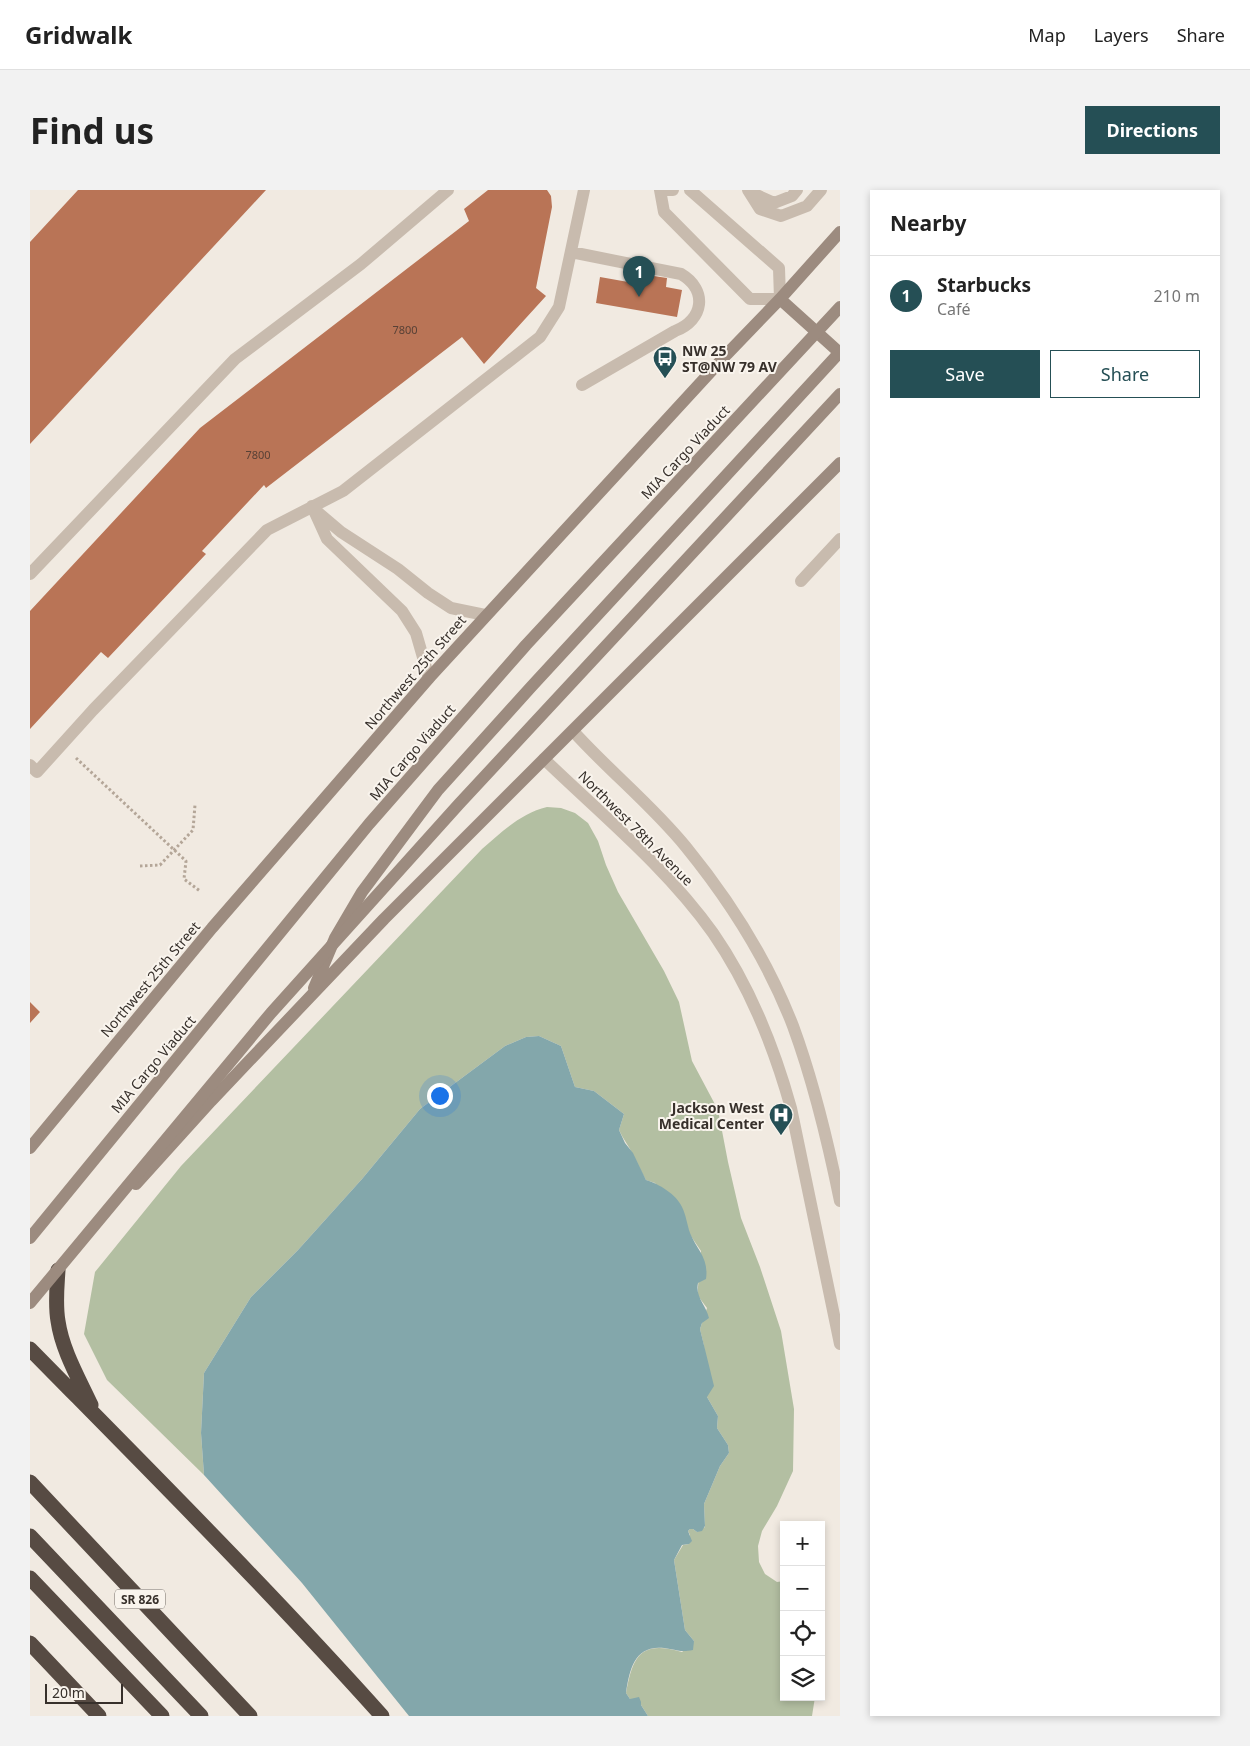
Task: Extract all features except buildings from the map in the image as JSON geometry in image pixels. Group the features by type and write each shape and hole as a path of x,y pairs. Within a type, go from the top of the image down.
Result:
{"highway":[{"path":"58,1270 56,1305 58,1323 75,1370 96,1416"},
{"path":"30,1349 321,1649 382,1716"},
{"name":"SR 826","path":"30,1482 250,1716"},
{"path":"30,1536 201,1716"},
{"path":"30,1578 162,1716"},
{"path":"30,1643 99,1716"}],"main road":[{"name":"Northwest 25th Street","path":"30,1148 212,928 429,678 840,232"},
{"path":"310,997 335,938 362,892 438,790 581,631 840,353 780,299"},
{"name":"MIA Cargo Viaduct","path":"30,1238 376,816 526,645 840,307"},
{"path":"30,1301 271,1013 466,796 840,394"},
{"path":"30,1301 211,1101 390,912 840,463"}],"street":[{"path":"30,574 235,359 361,264 448,190"},
{"path":"30,765 37,772 93,710 268,530 342,491 540,337 559,307 584,190"},
{"path":"673,190 660,190 664,212 750,299 780,299 779,268 690,190"},
{"path":"748,190 774,203 792,196 797,190"},
{"path":"748,190 760,209 781,216 807,206 821,190"},
{"path":"571,252 681,274 689,278 695,286 699,294 700,304 692,321 684,327 582,385"},
{"path":"312,506 341,532 398,569 428,593 451,608 486,615"},
{"path":"312,506 327,539 402,611 416,633 429,678"},
{"path":"801,581 840,539"},
{"name":"Northwest 78th Avenue","path":"572,731 592,753 644,802 686,848 732,909 758,952 787,1012 806,1063 826,1134 840,1201"},
{"name":"Northwest 78th Avenue","path":"544,759 645,855 678,890 714,935 735,969 759,1018 785,1086 835,1290 840,1344"}],"path":[{"path":"71,762 76,758 175,850 186,861 184,879 200,891"},
{"path":"140,866 160,865 175,850 193,830 195,805"}],"green space":[{"path":"547,807 561,808 575,813 588,823 598,841 618,892 664,971 679,1002 692,1061 718,1110 741,1218 760,1267 781,1331 794,1409 793,1471 777,1506 762,1531 758,1546 759,1562 765,1574 777,1582 780,1582 780,1701 814,1701 812,1716 648,1716 641,1705 630,1699 626,1693 632,1669 641,1654 657,1648 682,1652 694,1641 685,1630 674,1560 683,1545 689,1544 690,1535 688,1531 693,1529 697,1532 705,1527 704,1504 720,1466 729,1453 728,1445 717,1428 718,1416 707,1397 704,1346 700,1329 707,1308 698,1296 701,1251 655,1183 646,1180 644,1177 619,1130 624,1114 594,1091 575,1087 561,1046 539,1036 526,1037 505,1046 420,1109 362,1179 298,1250 251,1297 204,1373 201,1433 204,1475 107,1380 84,1334 95,1272 181,1166 482,849 520,818"}],"water":[{"path":"539,1036 561,1046 575,1087 594,1091 624,1114 619,1130 625,1143 633,1153 646,1180 667,1190 679,1202 685,1213 690,1233 706,1265 706,1279 698,1283 697,1288 709,1318 702,1323 700,1329 714,1386 707,1397 718,1416 717,1428 728,1445 729,1453 720,1466 704,1504 705,1526 702,1531 697,1532 690,1529 688,1531 692,1541 689,1544 682,1545 674,1560 685,1630 694,1641 693,1650 649,1649 637,1658 630,1674 626,1693 630,1699 639,1697 641,1705 648,1716 409,1716 302,1583 204,1475 201,1433 204,1373 251,1297 298,1250 362,1179 420,1109 505,1046 526,1037"}],"place":[{"name":"Starbucks","path":"639,297"},
{"name":"NW 25 ST@NW 79 AV","path":"665,379"},
{"name":"Jackson West Medical Center","path":"781,1136"}]}
